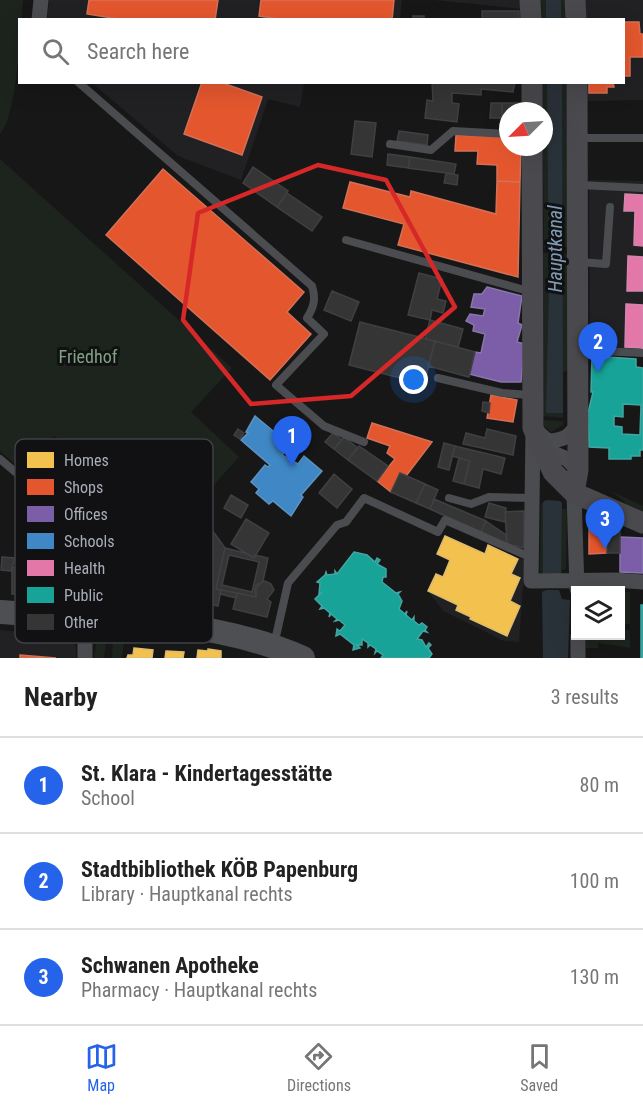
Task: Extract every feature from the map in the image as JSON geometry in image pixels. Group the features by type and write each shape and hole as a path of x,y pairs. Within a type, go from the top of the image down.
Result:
{"main road":[{"path":"0,612 15,613"},
{"path":"213,632 237,635 303,658"}],"street":[{"path":"39,18 40,0"},
{"path":"530,0 531,18"},
{"path":"575,0 576,18"},
{"path":"532,84 532,102"},
{"path":"576,586 574,493 578,470 579,262 577,84"},
{"path":"532,156 533,428 538,458 531,498 531,581 576,586 643,582"},
{"path":"533,428 548,441 561,441 570,436 578,423"},
{"path":"538,458 553,453 567,459 618,512"},
{"path":"538,458 574,493 591,503 643,524"},
{"path":"578,640 578,658"}],"lane":[{"path":"80,84 312,286 315,296 313,309 307,318 324,334 276,385 324,426 364,442"},
{"path":"390,144 431,150 453,131 499,134"},
{"path":"577,138 643,138"},
{"path":"578,185 643,188"},
{"path":"579,262 606,264 610,207"},
{"path":"346,240 533,292"},
{"path":"578,350 643,353"},
{"path":"438,378 502,393 534,395"},
{"path":"0,459 15,472"},
{"path":"449,498 471,504 489,497 531,498"},
{"path":"273,646 288,584 336,525 346,522 364,498 438,532 445,520 531,557"}],"highlighted area":[{"path":"318,165 386,180 455,307 351,396 251,404 183,320 198,213"}],"shaded area":[{"path":"49,0 402,0 400,18 47,18"},
{"path":"434,0 521,0 522,9"},
{"path":"583,0 643,0 643,100 587,101 586,84 625,84 625,18 584,18"},
{"path":"93,84 304,84 300,107 268,99 241,180 178,156"},
{"path":"589,180 643,181 643,356 590,355"},
{"path":"519,558 525,560 519,642 504,641 443,611 428,591 458,605 456,610 471,617 470,619 507,636 521,605 510,601 521,578 512,574"},
{"path":"0,630 15,631 15,643 74,643 76,647 76,658 0,658"}],"green space":[{"path":"0,0 23,0 22,18 18,18 18,57 11,109 0,134"},
{"path":"541,0 564,0 565,18 542,18"},
{"path":"542,84 566,84 568,247 544,247 543,156 553,156 553,102 542,102"},
{"name":"Friedhof","path":"0,159 232,368 191,412 239,457 213,486 213,439 58,439 54,436 52,439 15,439 15,464 0,451"},
{"path":"543,253 568,254 568,371 563,372 563,418 543,416"},
{"path":"544,420 563,421 563,425 551,432 544,426"},
{"path":"611,491 643,506 643,511 628,505"},
{"path":"546,500 560,501 562,509 567,509 566,569 562,570 561,574 543,576 540,571 541,504"},
{"path":"625,592 630,592 630,624 625,624"},
{"path":"625,630 630,630 630,648 598,643 598,648 586,648 586,640 625,640"},
{"path":"106,643 104,658 94,658 96,645"},
{"path":"113,643 124,643 122,658 112,658"}],"water":[{"path":"546,0 561,0 561,18 546,18"},
{"name":"Hauptkanal","path":"547,84 562,84 563,413 546,413 549,288 548,156 553,156 553,102 547,102"},
{"path":"546,500 562,503 561,574 543,576 543,502"},
{"path":"559,590 562,599 570,600 568,658 543,658 542,592"}],"building: Homes":[{"path":"445,536 485,554 488,545 518,559 511,574 520,578 510,601 520,606 507,636 470,619 471,617 456,610 458,605 428,591 436,574 443,577 450,560 437,554"},
{"path":"134,648 153,650 152,658 127,658 128,655 133,655"},
{"path":"208,649 221,651 221,658 197,658 198,650 208,651"},
{"path":"166,651 184,652 183,658 165,658"}],"building: Shops":[{"path":"89,0 218,0 215,18 112,18 87,14"},
{"path":"261,0 394,0 392,18 259,16"},
{"path":"625,22 639,22 640,34 643,34 643,57 630,57 630,76 625,76"},
{"path":"201,84 226,84 262,97 242,155 184,134"},
{"path":"589,84 613,84 614,87 607,87 607,93 589,93"},
{"path":"456,135 499,137 499,156 521,156 520,182 497,181 497,165 477,164 478,151 455,151"},
{"path":"163,169 304,292 287,312 311,334 270,380 106,235"},
{"path":"497,181 520,182 518,277 398,245 404,224 343,208 350,182 410,197 411,191 496,214"},
{"path":"491,395 517,400 513,422 487,418"},
{"path":"372,423 432,442 406,476 400,473 391,492 377,481 395,459 387,453 390,446 367,438"},
{"path":"589,525 608,525 607,553 589,554"},
{"path":"20,655 56,658 20,658"}],"building: Offices":[{"path":"487,287 522,296 518,323 522,325 517,342 525,344 521,382 501,382 469,374 475,352 481,353 485,334 473,331 474,325 466,321 470,314 483,316 485,309 471,307 474,294 482,294"},
{"path":"620,537 643,538 643,573 620,572"}],"building: Schools":[{"path":"255,416 290,445 282,455 298,464 304,456 322,471 301,495 303,497 291,516 273,501 269,504 256,493 259,489 251,482 265,465 268,467 270,465 241,440 248,433 246,432"}],"building: Health":[{"path":"625,194 643,195 643,246 634,245 635,211 624,211"},
{"path":"628,256 643,257 643,291 627,291"},
{"path":"626,304 643,305 643,350 642,348 625,347"}],"building: Public":[{"path":"592,356 636,359 636,367 643,368 643,450 640,450 640,456 631,456 631,459 609,459 609,448 589,447 588,413 593,392 591,392","holes":["623,404 641,405 640,435 622,434 622,427 614,426 614,416 623,417"]},
{"path":"354,552 367,555 375,562 377,558 380,560 377,564 386,569 386,577 383,577 382,582 396,593 400,592 398,594 402,601 399,609 405,614 407,611 406,615 412,620 414,617 414,621 419,625 422,623 427,627 425,630 427,632 423,631 417,639 422,640 426,647 429,643 431,645 428,648 432,654 429,658 381,658 383,655 377,651 375,653 376,649 370,645 368,647 368,643 362,639 362,645 357,645 360,648 353,650 354,645 340,634 336,636 337,629 340,631 345,625 339,620 335,621 337,619 331,614 329,617 330,613 324,608 320,609 322,606 315,599 322,592 319,594 320,583 317,582 326,572 327,575 335,574 335,571 337,574"},
{"path":"641,605 643,605 643,658 641,658"}],"building: Other":[{"path":"482,11 519,11 519,18 482,18"},
{"path":"432,84 515,84 513,92 481,89 481,95 452,93 452,103 459,104 457,122 425,118 427,100 433,101"},
{"path":"491,103 499,103 499,118 490,118"},
{"path":"355,121 376,123 372,157 351,154"},
{"path":"399,131 428,135 427,145 397,141"},
{"path":"388,154 410,157 408,168 387,165"},
{"path":"410,157 456,164 454,174 408,168"},
{"path":"253,167 288,191 277,207 243,183"},
{"path":"446,173 458,175 457,185 444,183"},
{"path":"287,193 322,217 312,231 277,207"},
{"path":"419,273 442,279 437,299 446,301 443,313 432,310 430,320 408,315"},
{"path":"332,291 359,302 351,321 324,310"},
{"path":"430,320 463,329 458,347 425,339"},
{"path":"360,322 435,341 424,384 349,365"},
{"path":"435,341 475,352 469,377 428,366"},
{"path":"483,402 490,403 489,413 482,411"},
{"path":"238,429 244,433 240,439 234,435"},
{"path":"487,429 516,436 513,455 463,444 466,433 485,438"},
{"path":"333,433 342,440 334,449 325,442"},
{"path":"344,437 358,448 348,460 334,449"},
{"path":"444,443 455,446 449,470 438,467"},
{"path":"359,446 388,466 377,481 348,460"},
{"path":"455,446 505,458 501,474 483,469 479,488 464,484 470,461 452,456"},
{"path":"459,458 470,461 464,484 453,481"},
{"path":"400,473 425,484 416,503 391,492"},
{"path":"334,474 352,489 337,508 319,493"},
{"path":"425,484 438,490 430,509 416,503"},
{"path":"231,495 248,505 241,518 224,508"},
{"path":"434,499 486,521 481,532 430,509"},
{"path":"489,503 506,508 505,522 485,517"},
{"path":"524,511 524,548 507,544 505,512"},
{"path":"246,519 269,533 254,558 231,544"},
{"path":"486,521 506,535 507,544 481,532"},
{"path":"608,525 612,525 612,531 620,531 620,553 607,553"},
{"path":"213,531 225,548 216,589 221,590 218,606 213,605"},
{"path":"225,548 254,558 255,555 268,558 263,581 255,589 256,597 216,589","holes":["229,555 259,562 252,592 222,585"]},
{"path":"2,557 15,558 11,571 1,570"},
{"path":"12,567 15,567 15,594 12,594"},
{"path":"265,581 271,584 274,590 267,599 271,602 267,617 233,609 237,593 256,597 256,585"},
{"path":"221,590 237,593 236,598 220,594"}],"place":[{"name":"Stadtbibliothek KÖB Papenburg","path":"598,372"},
{"name":"St. Klara - Kindertagesstätte","path":"292,466"},
{"name":"Schwanen Apotheke","path":"605,549"}]}
